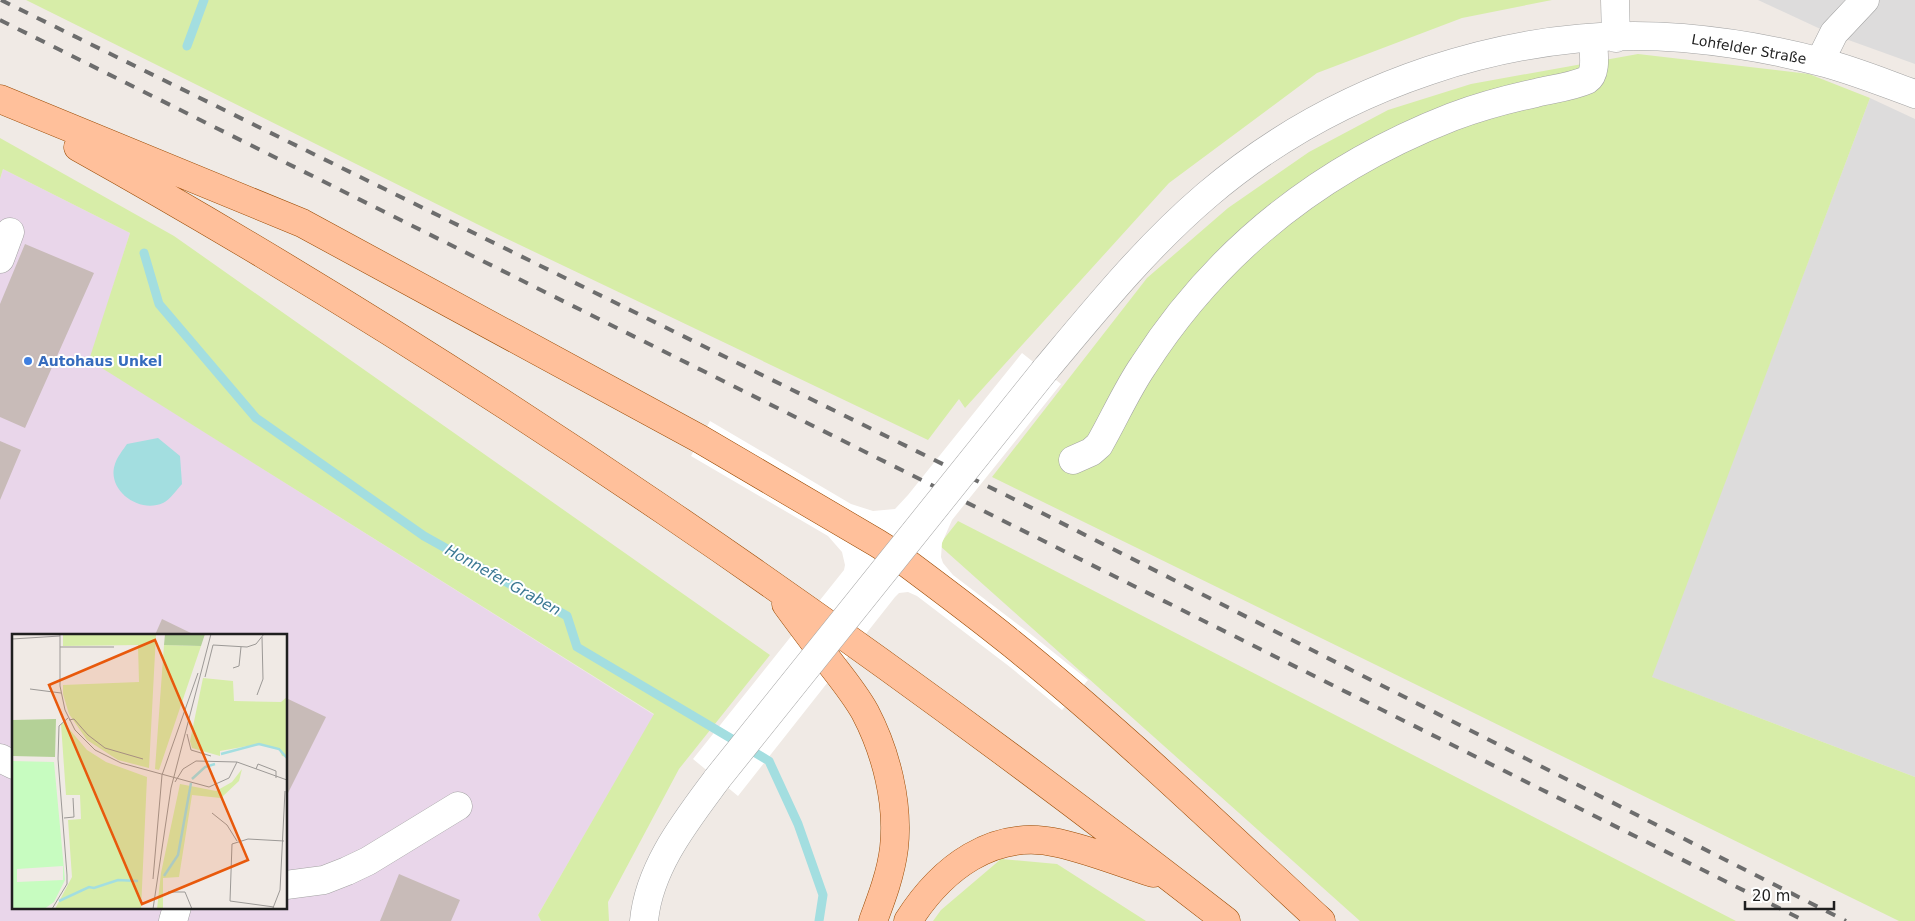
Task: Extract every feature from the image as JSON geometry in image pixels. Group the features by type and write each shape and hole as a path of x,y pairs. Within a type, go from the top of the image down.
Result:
{"main road":[{"path":"0,99 302,223 700,439 896,555 1010,642 1075,696 1167,777 1321,921"},
{"path":"0,103 181,206 347,305 635,490 768,581 979,733 1226,921"},
{"path":"768,581 853,693 874,731 883,756 892,790 895,817 894,847 889,874 873,921"},
{"path":"908,921 930,892 950,871 968,858 992,846 1014,842 1036,841 1057,843 1173,880"}],"street":[{"path":"1073,460 1091,452 1098,445 1142,367 1183,309 1245,243 1313,189 1352,164 1420,131 1454,116 1587,80 1590,78 1605,38 1615,0"},
{"path":"1820,61 1834,33 1865,0"},
{"name":"Lohfelder Straße","path":"644,921 646,907 660,865 679,832 717,779 1045,370 1115,286 1168,231 1244,165 1279,142 1334,110 1418,74 1500,51 1536,45 1605,38 1650,37 1700,40 1748,47 1820,61 1915,94"},
{"path":"0,259 10,232"},
{"path":"0,758 12,764"},
{"path":"288,885 324,880 347,871 368,861 458,806"},
{"path":"173,921 177,908"}],"shaded area":[{"path":"1758,0 1915,0 1915,64 1829,33"},
{"path":"1870,98 1915,119 1915,777 1651,677"},
{"path":"3,169 130,233 90,360 654,715 538,915 541,921 0,921 0,179"}],"green space":[{"path":"26,0 1552,0 1462,18 1317,73 1169,183 965,408 959,399 928,440 497,234"},
{"path":"1638,54 1809,74 1870,98 1652,677 1915,777 1915,921 1899,921 992,477 1147,278 1228,208 1309,152 1388,110 1471,84"},
{"path":"0,138 174,236 770,655 679,769 608,902 609,921 541,921 538,915 654,714 89,360 130,233 3,169 0,179"},
{"path":"958,521 1736,921 1360,921 939,545"},
{"path":"1001,859 1057,864 1146,921 933,921 941,910"}],"water":[{"path":"158,438 180,456 182,484 166,502 154,506 144,505 135,502 120,491 115,483 113,474 115,464 127,444"}],"pier":[{"path":"1022,353 1061,384 952,520 942,543 941,557 943,563 953,575 1088,680 1062,710 1010,667 917,596 908,592 899,593 738,796 693,759 844,570 845,565 842,552 828,536 691,456 710,421 851,504 873,511 895,509"}],"building":[{"name":"Autohaus Unkel","path":"25,244 94,273 25,428 0,417 0,304"},
{"path":"0,441 21,450 0,500"},
{"path":"162,619 193,634 155,634"},
{"path":"288,699 326,717 288,793"},
{"path":"399,874 460,900 451,921 380,921"}],"waterway":[{"name":"Honnefer Graben","path":"187,46 204,0"},
{"name":"Honnefer Graben","path":"144,253 159,304 256,418 424,536 567,616 577,647 769,761 798,824 823,895 819,921"}],"railway":[{"path":"1,0 1034,509 1846,921"},
{"path":"0,20 1805,921"}],"place":[{"name":"Autohaus Unkel","path":"28,361"}]}
